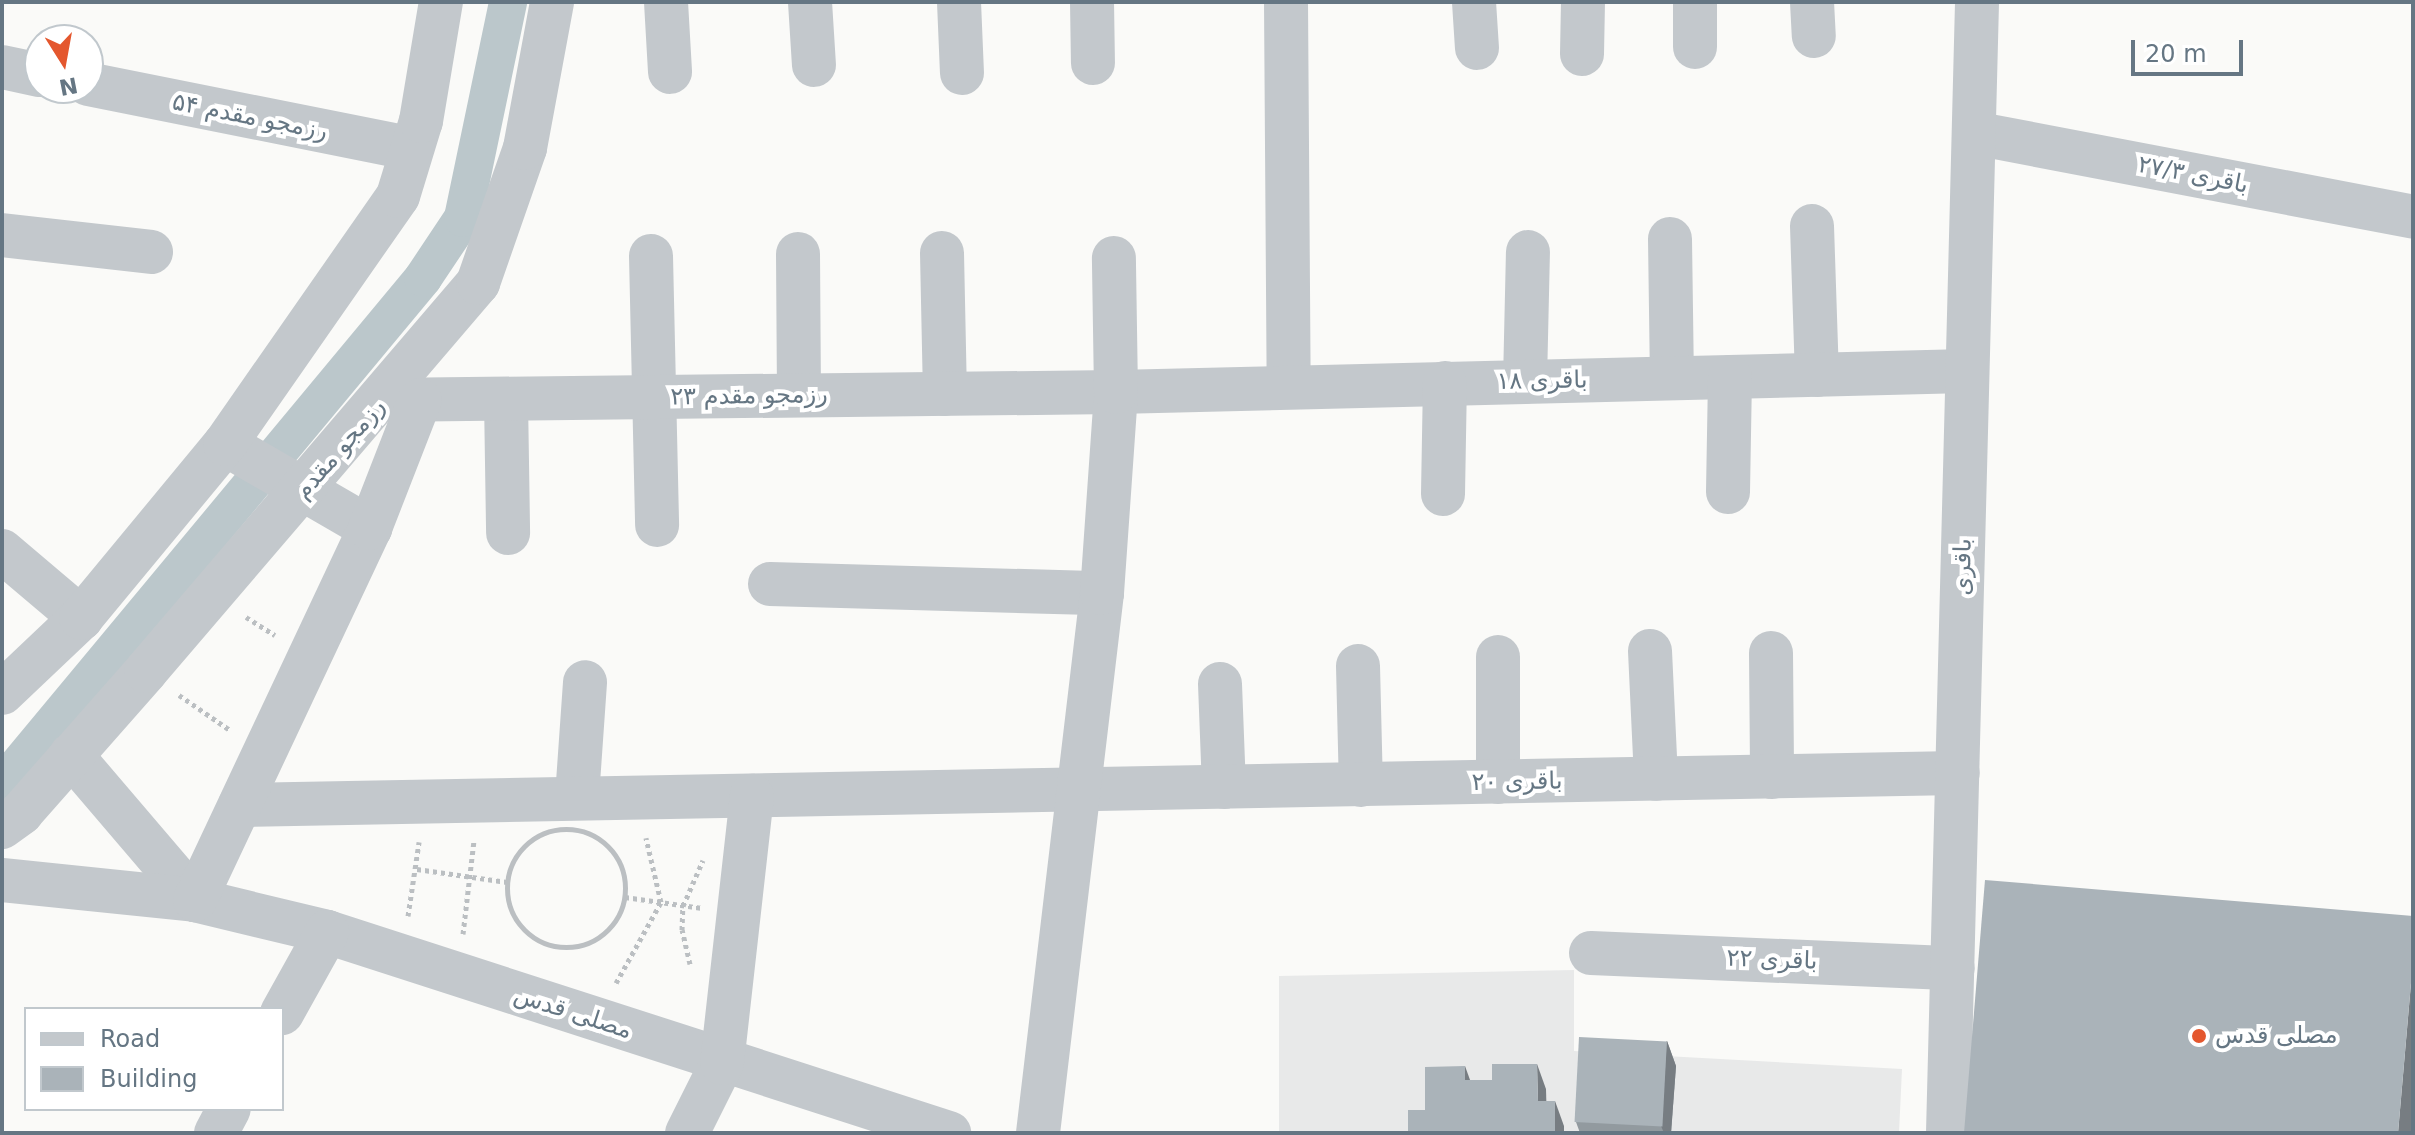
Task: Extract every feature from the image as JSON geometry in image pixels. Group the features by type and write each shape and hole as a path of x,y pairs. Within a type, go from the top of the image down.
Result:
{"street":[{"path":"2,693 81,618 227,445 398,196 412,149 441,2"},
{"name":"رزمجو مقدم","path":"2,827 21,813 303,488 401,400 478,283 525,148 552,2"},
{"path":"666,2 670,72"},
{"path":"810,2 814,65"},
{"path":"959,2 962,73"},
{"path":"1092,2 1093,63"},
{"path":"1286,2 1289,387"},
{"path":"1474,2 1477,48"},
{"path":"1582,54 1583,2"},
{"path":"1695,2 1695,47"},
{"name":"باقری","path":"1948,1133 1977,2"},
{"path":"2,67 24,72"},
{"name":"رزمجو مقدم ۵۴","path":"104,87 412,149"},
{"name":"باقری ۲۷/۳","path":"1974,133 2413,217"},
{"path":"1812,226 1817,375"},
{"path":"2,235 151,252"},
{"path":"1670,239 1672,378"},
{"path":"1525,382 1528,252"},
{"path":"942,253 945,394"},
{"path":"798,254 799,395"},
{"path":"651,256 657,525"},
{"path":"1038,1133 1076,790 1102,593 1116,392 1114,258"},
{"name":"باقری ۱۸","path":"1116,392 1967,371"},
{"path":"1728,492 1730,377"},
{"path":"1443,494 1445,383"},
{"name":"رزمجو مقدم ۲۳","path":"401,400 1116,392"},
{"path":"506,399 508,533"},
{"path":"71,755 195,900 370,528 401,400"},
{"path":"227,445 370,528"},
{"path":"2,551 81,618"},
{"path":"770,584 1102,593"},
{"path":"1650,651 1656,779"},
{"path":"1771,653 1772,777"},
{"path":"1498,657 1498,782"},
{"path":"1358,666 1361,785"},
{"path":"577,797 585,682"},
{"path":"1220,684 1224,787"},
{"name":"باقری ۲۰","path":"240,805 1958,773"},
{"path":"687,1133 722,1063 752,796"},
{"name":"مصلی قدس","path":"2,880 195,900 327,932 722,1063 949,1133"},
{"path":"284,1009 327,932"},
{"name":"باقری ۲۲","path":"1591,953 1953,968"},
{"path":"216,1133 228,1111"}],"path":[{"path":"213,594 309,658"},
{"path":"146,671 264,754"},
{"path":"594,1020 661,902 636,799"},
{"path":"401,956 417,869 423,802"},
{"path":"578,829 595,835 620,861 625,897 606,933 569,948 549,945 523,928 508,902 507,882 523,846 539,834 578,829"},
{"path":"459,975 467,876 476,833"},
{"path":"417,869 507,882"},
{"path":"625,897 738,914"}],"shaded area":[{"path":"1574,970 1574,1051 1902,1069 1899,1133 1279,1133 1279,976"}],"building":[{"name":"مصلی قدس","path":"1985,880 2413,916 2413,960 2398,1133 1964,1133"},
{"path":"1579,1037 1667,1042 1662,1126 1575,1122"},
{"path":"1492,1064 1537,1064 1538,1101 1555,1101 1555,1133 1408,1133 1408,1110 1425,1110 1425,1067 1465,1066 1465,1080 1492,1080"}],"waterway":[{"path":"5,781 423,278 463,218 508,2"}],"place":[{"name":"مصلی قدس","path":"2199,1036"}]}
